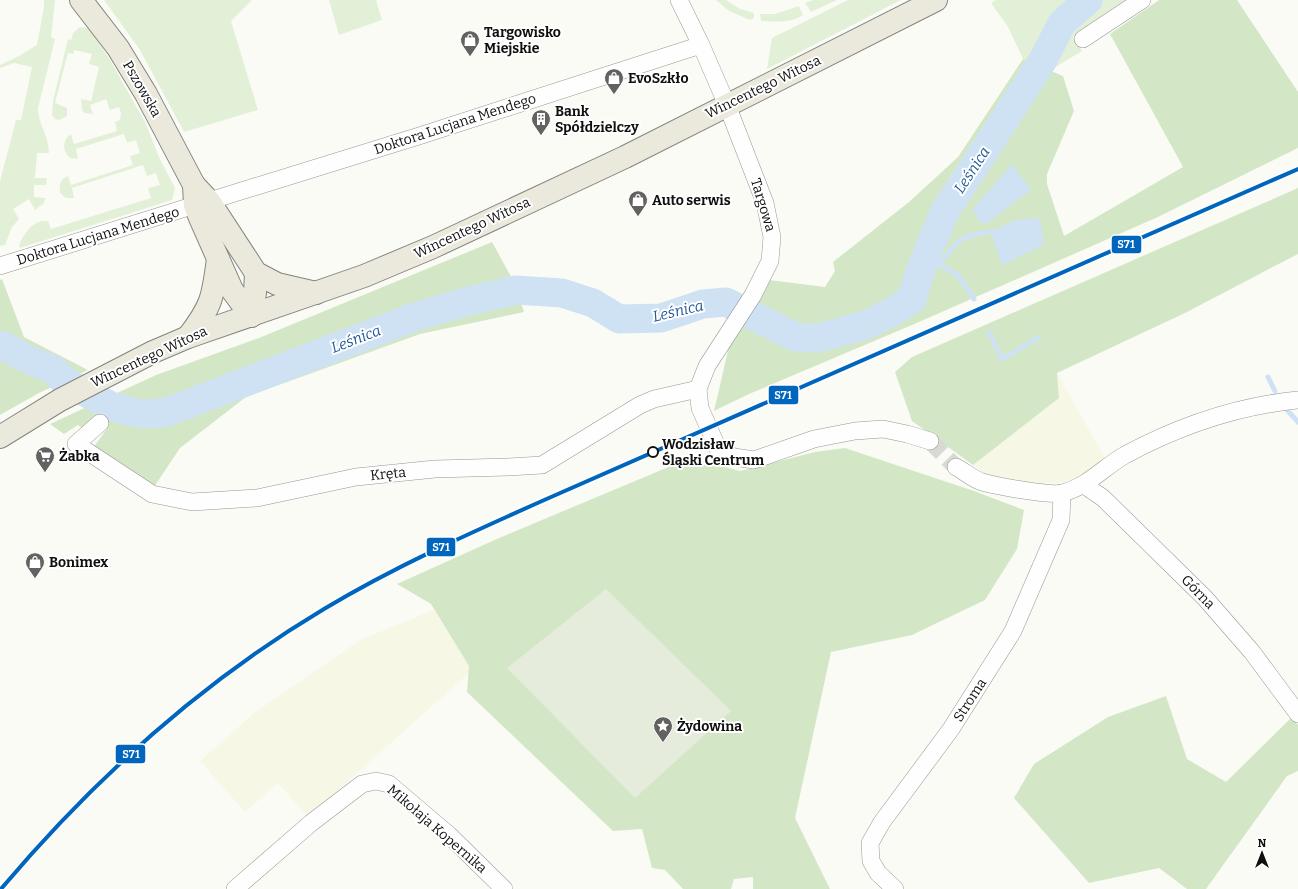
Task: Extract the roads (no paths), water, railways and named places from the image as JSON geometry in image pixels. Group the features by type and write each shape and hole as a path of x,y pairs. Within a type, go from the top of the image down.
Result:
{"main road":[{"name":"Pszowska","path":"81,0 118,48 146,94 199,197 256,273 277,284 316,293"},
{"name":"Wincentego Witosa","path":"0,437 60,400 126,365 188,337 364,276 433,247 625,157 936,0"},
{"name":"Pszowska","path":"199,197 218,258 232,290 251,316"},
{"path":"188,337 203,317 210,303 213,293 218,258"},
{"path":"251,316 256,293 256,273"}],"street":[{"name":"Targowa","path":"679,0 701,45 727,105 765,203 772,237 770,261 753,295 707,366 698,390 700,408 718,449 734,457 754,460 814,439 855,431 883,429 930,441"},
{"path":"1083,39 1142,0"},
{"name":"Doktora Lucjana Mendego","path":"0,266 199,197 419,136 701,45"},
{"name":"Kręta","path":"100,422 76,444 152,494 192,502 257,498 356,477 435,469 542,465 640,405 654,399 698,390"},
{"path":"956,467 982,482 1042,493 1062,493 1084,485 1124,456 1183,427 1222,414 1275,402 1298,400"},
{"name":"Górna","path":"1084,485 1103,498 1205,598 1252,652 1298,714"},
{"name":"Stroma","path":"895,889 878,873 871,861 870,843 882,822 951,729 1013,631 1061,520 1062,493"},
{"name":"Mikołaja Kopernika","path":"235,889 316,818 362,784 376,781 389,784 448,836 504,889"}],"water":[{"path":"1012,164 1031,190 986,224 979,221 973,209"},
{"path":"1039,218 1042,228 1043,245 1002,265 991,232 1015,220"}],"waterway":[{"name":"Leśnica","path":"0,345 23,357 54,370 64,381 111,406 136,413 149,414 167,412 412,318 468,301 516,290 562,293 593,303 619,319 661,318 703,304 726,302 795,337 818,338 866,325 892,312 912,299 922,266 944,213 1043,60 1062,23 1088,0"},
{"path":"922,266 935,264 942,261 955,245 967,237 991,232"},
{"path":"936,263 958,275 974,299"},
{"path":"989,332 1002,359 1038,338"},
{"path":"1268,377 1275,391"},
{"path":"1287,410 1298,422"}],"tunnel":[{"path":"930,441 956,467"}],"place":[{"name":"Targowisko Miejskie","path":"470,57"},
{"name":"EvoSzkło","path":"614,95"},
{"name":"Bank Spółdzielczy","path":"541,136"},
{"name":"Auto serwis","path":"638,217"},
{"name":"Wodzisław Śląski Centrum","path":"653,452"},
{"name":"Żabka","path":"45,473"},
{"name":"Bonimex","path":"35,579"},
{"name":"Żydowina","path":"663,743"}]}
